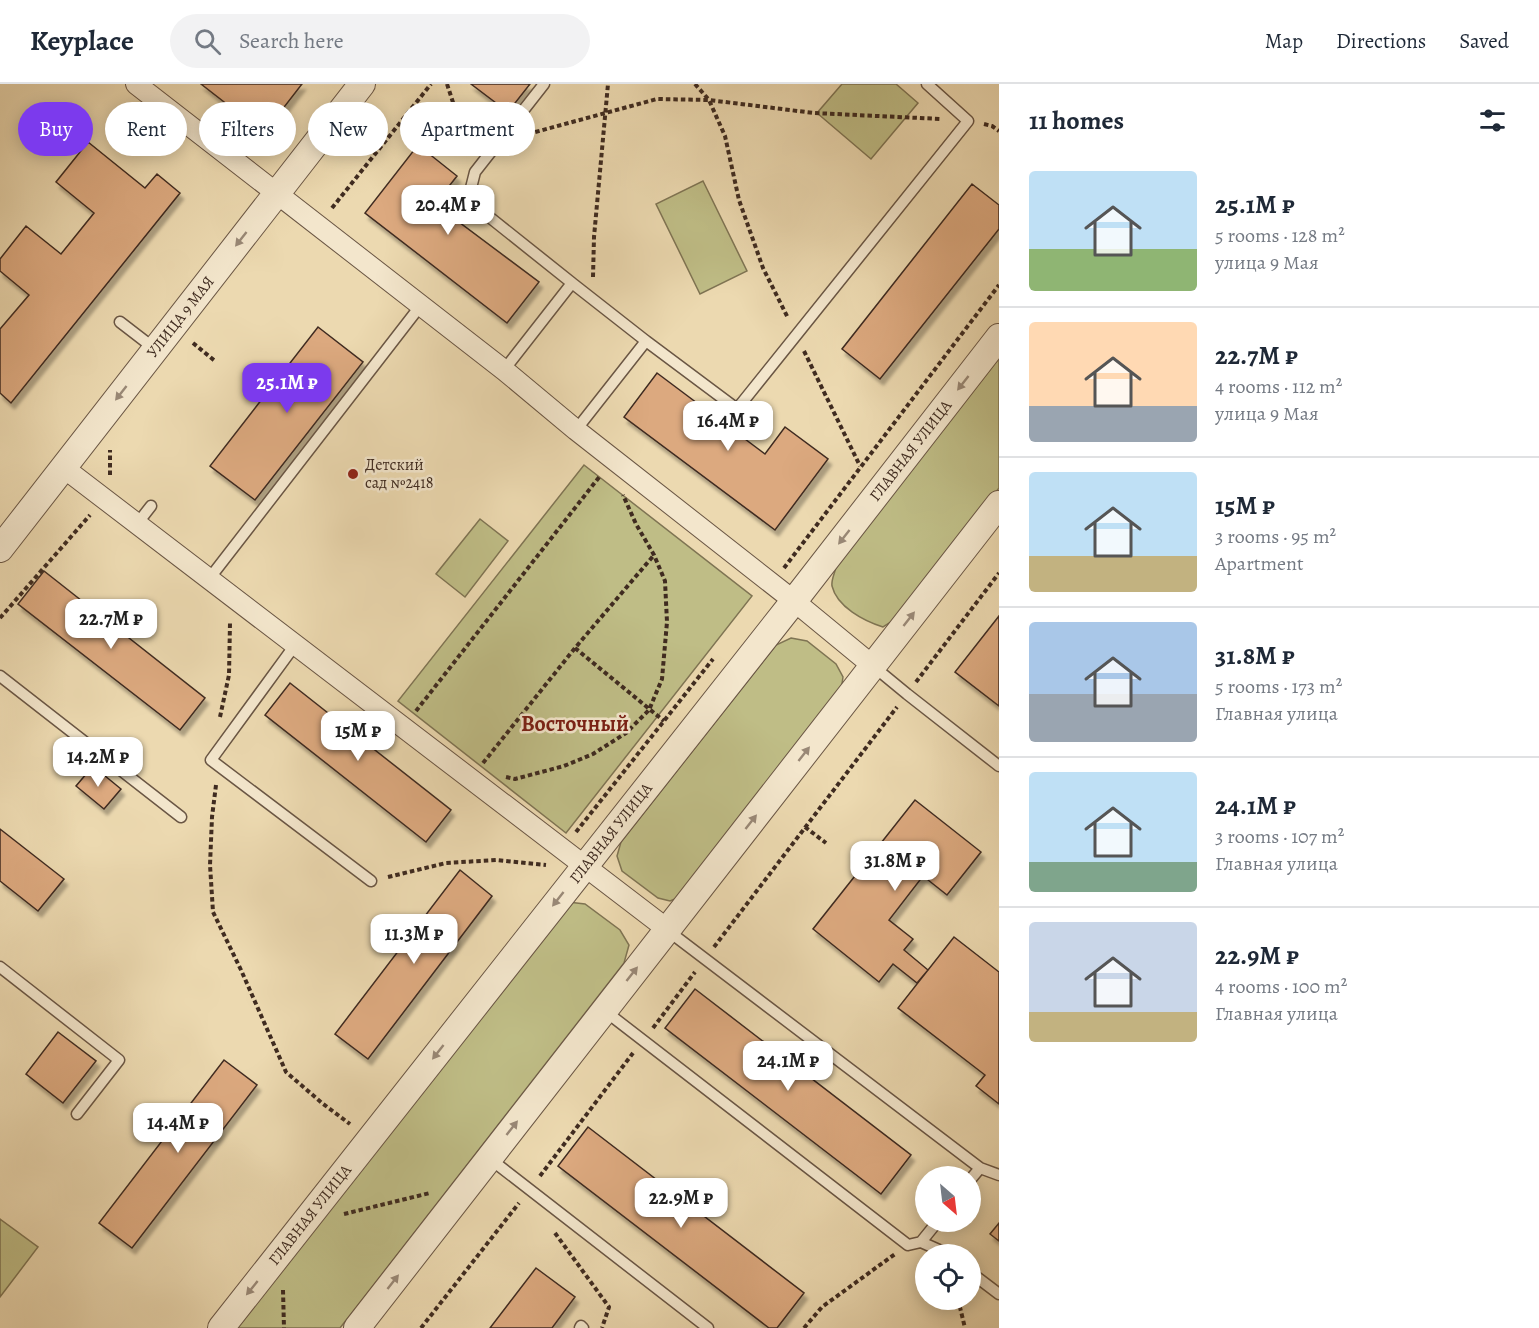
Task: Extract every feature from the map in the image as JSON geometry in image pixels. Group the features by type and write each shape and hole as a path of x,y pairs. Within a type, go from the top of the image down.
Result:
{"street":[{"name":"УЛИЦА 9 МАЯ","path":"0,549 362,84"},
{"path":"144,86 318,226 504,370 873,666"},
{"name":"ГЛАВНАЯ УЛИЦА","path":"221,1328 999,337"},
{"path":"64,468 667,929"},
{"path":"357,1328 999,504"}],"lane":[{"path":"530,102 544,84"},
{"path":"488,156 475,172 470,192 483,212 737,410 969,121 927,84"},
{"path":"504,370 572,283"},
{"path":"209,579 421,305"},
{"path":"120,322 156,349"},
{"path":"576,430 646,341"},
{"path":"137,524 151,506"},
{"path":"295,645 211,760 371,881"},
{"path":"873,666 999,766"},
{"path":"0,676 181,817"},
{"path":"667,929 977,1166"},
{"path":"0,967 119,1060 77,1114"},
{"path":"604,1010 908,1245 921,1242 926,1244"},
{"path":"489,1158 708,1328"},
{"path":"981,1168 999,1175"},
{"path":"921,1242 929,1232"},
{"path":"981,1280 999,1294"}],"path":[{"path":"416,102 430,84"},
{"path":"447,84 453,102"},
{"path":"592,299 594,237 608,84"},
{"path":"695,84 709,100 725,136 739,200 763,268 860,466"},
{"path":"535,132 657,99 709,100 814,113 969,121 992,126 999,132"},
{"path":"318,226 400,123"},
{"path":"470,156 475,172"},
{"path":"191,341 215,361"},
{"path":"410,718 607,467"},
{"path":"496,775 515,779 564,766 592,754 626,733 649,711 662,679 667,622 665,581 621,492"},
{"path":"0,618 94,510"},
{"path":"477,770 574,648 654,555"},
{"path":"230,596 229,675 211,760 217,777 212,817 210,865 213,912 286,1072 356,1128"},
{"path":"574,648 664,721"},
{"path":"421,1328 805,827 826,843"},
{"path":"371,881 446,863 496,860 550,866"},
{"path":"302,1224 432,1192"},
{"path":"558,1212 555,1234 609,1307 602,1328"},
{"path":"804,1328 822,1307 908,1245"},
{"path":"961,1310 965,1328"}],"shaded area":[{"path":"842,84 896,84 918,103 871,159 817,113"},
{"path":"703,181 747,271 700,294 656,204"},
{"path":"999,358 999,488 899,617 883,627 868,621 845,607 835,594 832,584 836,567"},
{"path":"584,465 752,596 566,833 398,701"},
{"path":"480,519 508,541 465,597 436,574"},
{"path":"791,638 807,641 836,664 843,677 840,697 685,895 670,901 658,898 622,871 617,856 621,842 776,645"},
{"path":"568,902 585,904 620,930 629,945 624,963 340,1328 231,1328"},
{"path":"0,1219 38,1247 0,1297"}],"building":[{"path":"201,84 302,84 288,102 224,102"},
{"path":"471,84 530,84 516,102 495,102"},
{"path":"93,146 145,188 157,174 180,193 11,403 0,393 0,329 29,295 0,271 0,259 26,226 61,254 94,213 56,182 77,156 93,156"},
{"path":"409,156 432,156 457,176 435,204 539,282 507,323 365,213"},
{"path":"972,184 999,205 999,229 880,379 842,349"},
{"path":"318,327 363,362 255,500 210,466"},
{"path":"657,373 765,454 785,427 828,459 775,530 624,417"},
{"path":"44,571 205,698 180,730 18,604"},
{"path":"999,616 999,706 955,672"},
{"path":"290,683 451,810 426,842 265,715"},
{"path":"93,766 121,789 104,809 76,786"},
{"path":"915,800 981,852 947,895 923,876 889,920 913,939 904,950 928,970 917,983 893,964 879,982 813,929"},
{"path":"0,829 64,879 38,911 0,881"},
{"path":"460,870 492,896 368,1059 335,1034"},
{"path":"954,937 999,972 999,1104 976,1086 985,1075 898,1008"},
{"path":"695,989 911,1155 881,1194 665,1028"},
{"path":"58,1032 96,1061 63,1103 26,1074"},
{"path":"224,1060 257,1085 132,1248 99,1223"},
{"path":"588,1127 804,1293 777,1328 769,1328 558,1166"},
{"path":"999,1223 999,1241 990,1234"},
{"path":"536,1268 575,1297 552,1328 490,1328"}],"place":[{"name":"Детский сад №2418","path":"353,474"}],"district":[{"name":"Восточный","path":"575,724"}]}
